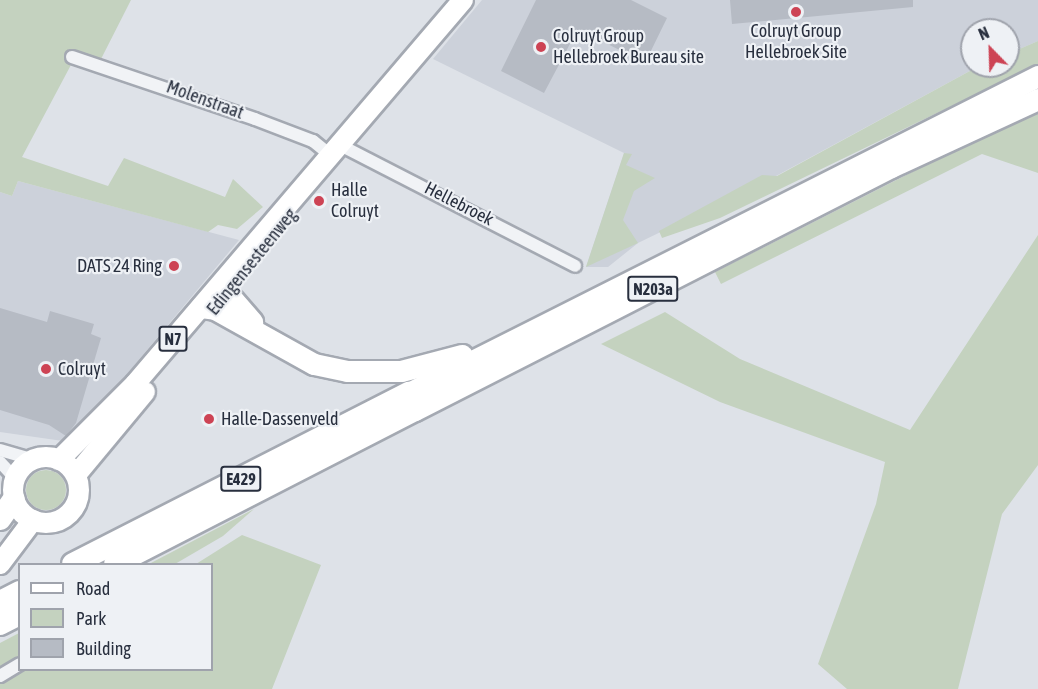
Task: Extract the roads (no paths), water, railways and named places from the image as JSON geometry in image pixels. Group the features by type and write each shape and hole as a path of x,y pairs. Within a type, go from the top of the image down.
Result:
{"highway":[{"name":"N203a","path":"412,402 501,347 1038,76"},
{"name":"N203a","path":"412,402 881,172 1038,99"},
{"path":"215,303 234,306 284,351 314,364 372,372 401,371 501,347"},
{"name":"E429","path":"75,563 412,402"},
{"name":"E429","path":"117,563 412,402"},
{"path":"0,519 15,489"},
{"path":"0,602 18,593"},
{"path":"0,624 18,615"}],"main road":[{"name":"Edingensesteenweg","path":"76,475 463,0"},
{"name":"Edingensesteenweg","path":"59,460 215,303 338,151"},
{"path":"34,460 59,460 76,475 79,495 70,513 53,523 33,520 15,489 34,460"},
{"path":"0,564 33,520"}],"street":[{"name":"Molenstraat","path":"72,57 265,122 338,151"},
{"name":"Hellebroek","path":"338,151 575,266"},
{"path":"0,450 34,460"},
{"path":"0,462 15,489"},
{"path":"0,676 18,665"}],"place":[{"name":"Colruyt Group Hellebroek Site","path":"796,12"},
{"name":"Colruyt Group Hellebroek Bureau site","path":"541,47"},
{"name":"Halle Colruyt","path":"319,201"},
{"name":"DATS 24 Ring","path":"174,266"},
{"name":"Colruyt","path":"46,369"},
{"name":"Halle-Dassenveld","path":"209,419"}]}
